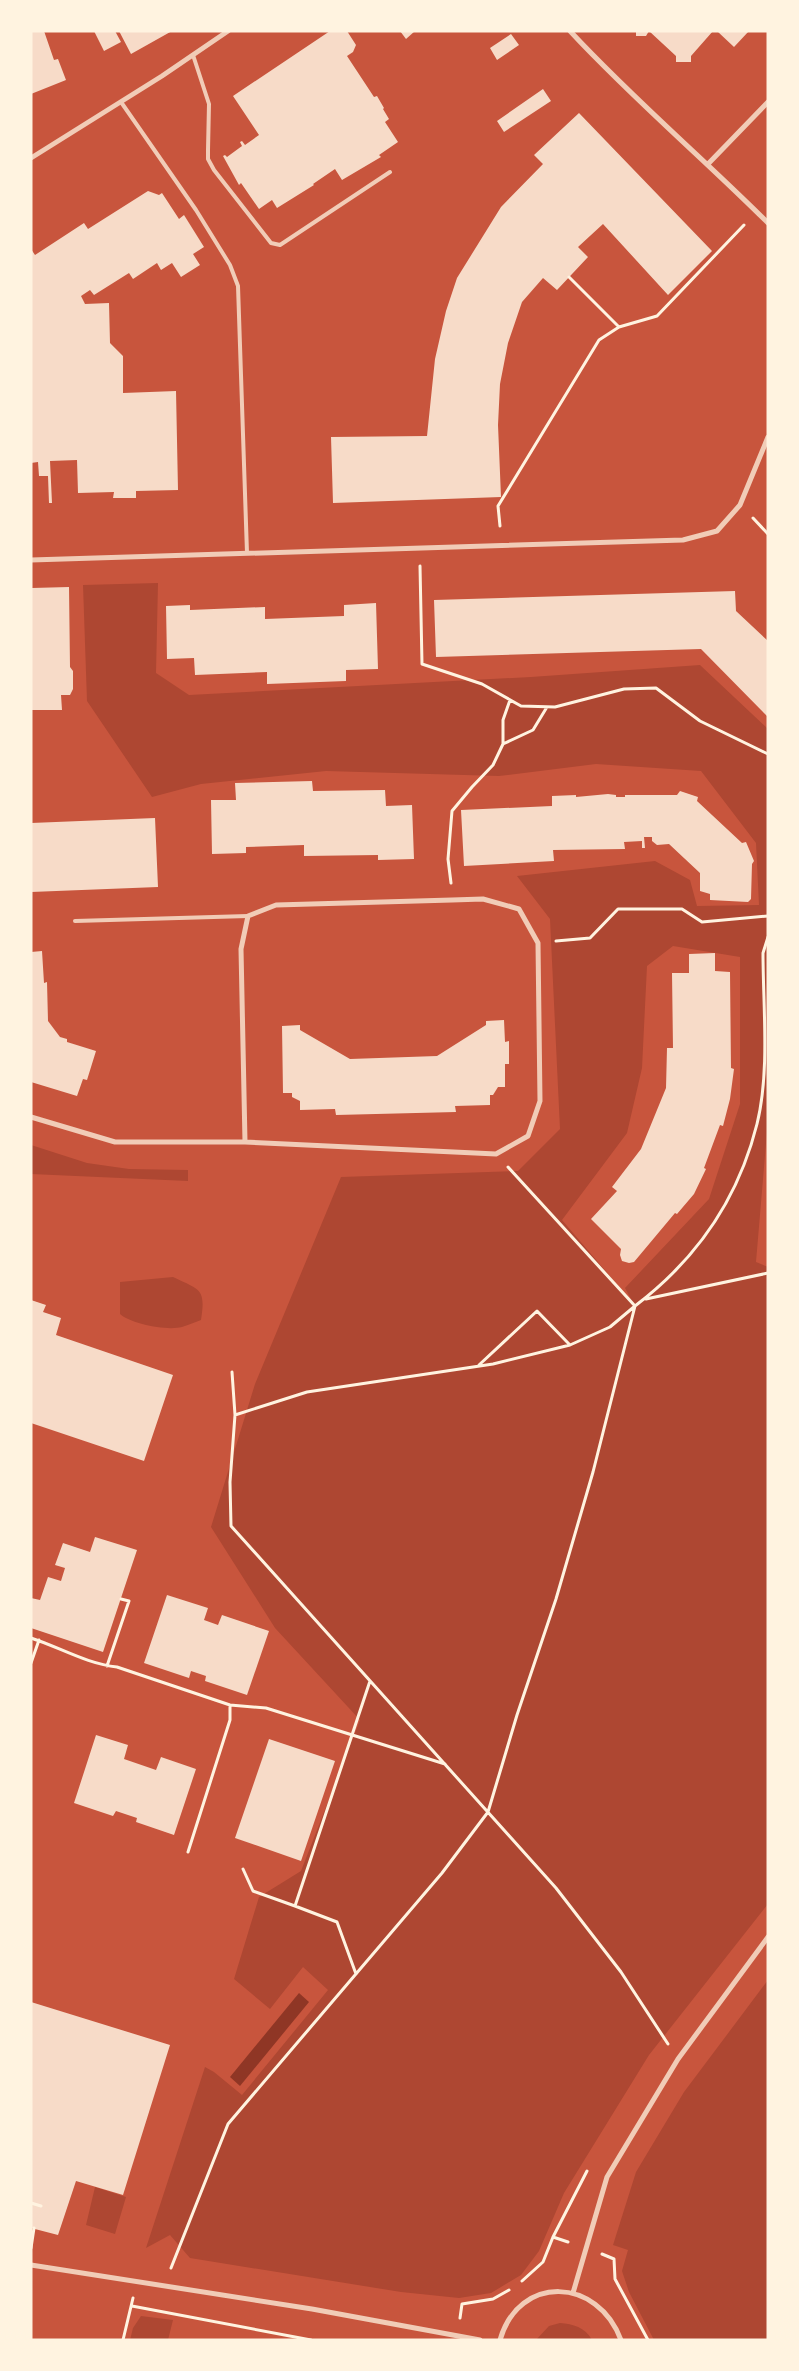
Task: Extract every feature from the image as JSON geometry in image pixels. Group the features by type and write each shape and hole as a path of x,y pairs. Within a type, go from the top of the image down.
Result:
{"street":[{"path":"31,158 121,102 228,31"},
{"path":"570,31 605,69 708,164 768,223"},
{"path":"708,164 768,102"},
{"path":"31,560 683,540 717,531 740,505 768,437"},
{"path":"31,1117 115,1142 245,1142 496,1154 528,1136 540,1101 538,943 519,909 483,899 276,905 248,916 241,949 245,1142"},
{"path":"573,2293 607,2177 678,2059 768,1937"},
{"path":"31,2265 164,2284 480,2340"},
{"path":"500,2340 504,2328 513,2314 525,2302 540,2295 557,2292 573,2293 590,2299 605,2310 616,2325 621,2340"}],"lane":[{"path":"193,55 209,104 208,159 214,170 271,243 280,245 390,172"},
{"path":"121,102 196,210 230,265 238,286 247,553"},
{"path":"75,921 248,916"}],"path":[{"path":"503,546 498,506 600,340 620,327 657,316 756,212"},
{"path":"569,277 620,327"},
{"path":"419,548 422,664 482,684 521,706 555,707 624,688 656,688 700,721 768,754"},
{"path":"452,900 448,859 452,811 472,786 494,765 503,744 503,720 510,700"},
{"path":"503,744 533,730 547,706"},
{"path":"538,943 590,938 618,909 682,909 702,922 768,916"},
{"path":"236,1415 306,1392 478,1366 570,1345 610,1327 669,1280 711,1230 736,1186 757,1123 763,1072 763,953 768,938"},
{"path":"763,1072 768,1072"},
{"path":"496,1154 635,1306"},
{"path":"645,1299 768,1273"},
{"path":"164,2284 228,2124 442,1873 488,1812 516,1715 556,1599 593,1472 635,1306"},
{"path":"478,1366 536,1311 570,1345"},
{"path":"232,1372 236,1415 230,1482 231,1526 556,1888 621,1972 678,2059"},
{"path":"107,1666 129,1601 121,1599"},
{"path":"31,1638 100,1665 117,1667 230,1705 266,1708 446,1764"},
{"path":"31,1663 39,1640"},
{"path":"295,1906 371,1680"},
{"path":"188,1852 230,1720 230,1705"},
{"path":"243,1869 253,1891 337,1922 356,1974"},
{"path":"31,2203 41,2206"},
{"path":"31,2248 34,2228"},
{"path":"123,2340 137,2280"},
{"path":"132,2306 311,2340"}],"shaded area":[{"path":"158,583 156,673 189,695 531,677 700,665 768,729 768,1120 756,1262 768,1267 768,1904 649,2055 564,2193 539,2251 521,2275 491,2293 459,2298 401,2292 190,2258 170,2235 146,2248 205,2067 242,2095 328,1990 303,1967 270,2009 234,1979 259,1897 301,1871 360,1720 275,1628 211,1527 255,1384 341,1177 518,1171 560,1129 550,919 517,876 655,861 690,880 697,906 759,905 756,843 701,771 596,764 499,776 326,771 201,784 152,797 87,701 83,585","holes":["673,946 740,957 740,1104 709,1199 625,1288 633,1303 562,1220 627,1133 642,1068 647,966"]},
{"path":"31,1145 87,1163 129,1169 188,1170 188,1181 31,1174"},
{"path":"173,1277 199,1291 203,1302 201,1320 182,1327 168,1328 140,1324 120,1314 120,1282"},
{"path":"768,1980 768,2340 654,2340 629,2292 622,2271 628,2250 613,2245 636,2172 684,2092"},
{"path":"299,1993 309,2002 240,2086 230,2077"},
{"path":"95,2187 126,2197 115,2234 86,2225"},
{"path":"141,2316 173,2320 168,2340 130,2340 133,2328"},
{"path":"560,2323 578,2327 586,2332 592,2340 536,2340 549,2326"}],"building":[{"path":"31,31 44,31 54,60 58,59 66,80 31,94"},
{"path":"94,31 115,31 121,42 104,51"},
{"path":"119,31 172,31 131,54"},
{"path":"330,31 347,31 356,45 353,52 347,56 374,97 377,96 389,119 385,122 398,142 379,155 381,157 342,180 335,169 314,185 277,208 272,200 259,209 241,183 239,185 223,156 227,157 242,146 240,142 242,141 245,145 259,135 233,96"},
{"path":"400,31 415,31 406,39"},
{"path":"636,31 649,31 646,36 636,36"},
{"path":"649,31 713,31 691,56 691,62 676,62 676,56"},
{"path":"717,31 749,31 734,47"},
{"path":"511,34 519,45 497,60 490,48"},
{"path":"543,89 551,101 504,132 497,121"},
{"path":"579,113 712,251 668,295 603,224 578,247 588,257 557,290 543,278 522,302 508,343 500,384 498,425 501,497 333,503 331,437 427,436 435,359 446,311 457,278 501,207 543,164 534,155"},
{"path":"148,191 159,195 162,193 179,219 184,215 204,247 193,254 200,265 181,277 172,263 161,270 157,263 133,279 129,273 94,295 90,290 81,296 85,304 109,303 110,343 123,356 123,393 176,391 178,490 136,491 136,498 113,498 114,492 78,493 77,460 50,461 52,503 49,503 48,476 39,476 38,462 31,463 31,249 35,255 84,223 88,229"},
{"path":"69,587 70,667 73,671 73,689 70,695 61,695 62,710 31,710 32,588"},
{"path":"735,591 736,611 768,641 768,717 701,649 436,657 434,600"},
{"path":"376,603 378,669 346,670 346,681 267,684 267,672 195,675 194,658 167,659 166,606 190,605 190,610 265,607 265,619 344,616 344,605"},
{"path":"312,781 313,791 385,790 386,806 412,805 414,859 378,860 378,855 304,856 304,845 246,847 246,853 212,854 211,800 236,800 235,783"},
{"path":"680,791 698,797 697,801 742,843 746,842 754,861 752,864 751,899 748,902 710,900 710,894 700,891 700,873 669,844 657,845 652,841 652,837 644,837 645,848 642,848 642,841 624,842 625,849 553,850 554,861 464,866 461,810 552,806 552,796 576,795 576,797 608,794 616,795 616,797 625,797 625,795 677,795"},
{"path":"155,818 158,887 31,892 31,823"},
{"path":"42,951 44,983 47,982 48,1021 60,1037 67,1039 67,1042 96,1051 87,1080 83,1079 77,1096 31,1082 31,952"},
{"path":"715,953 715,971 730,972 731,1068 734,1069 730,1099 723,1126 720,1125 704,1168 706,1169 694,1194 677,1214 675,1213 634,1262 622,1261 621,1249 591,1219 617,1191 612,1187 641,1149 666,1088 667,1048 673,1048 672,973 689,973 689,954"},
{"path":"504,1020 505,1042 509,1041 509,1064 505,1064 505,1087 498,1087 493,1095 490,1095 490,1105 455,1106 456,1112 336,1115 335,1109 300,1110 300,1101 292,1097 292,1093 283,1093 282,1026 300,1025 300,1030 350,1059 437,1056 486,1025 486,1021"},
{"path":"31,1300 46,1305 43,1312 61,1318 56,1335 173,1375 144,1461 31,1423"},
{"path":"95,1537 137,1550 103,1652 31,1628 31,1598 40,1600 48,1577 61,1581 65,1568 55,1565 63,1543 90,1552"},
{"path":"167,1595 208,1608 204,1620 218,1625 222,1615 269,1631 247,1695 205,1681 206,1676 191,1671 189,1678 144,1663"},
{"path":"96,1735 128,1745 124,1759 156,1770 161,1757 196,1769 174,1835 136,1822 137,1818 116,1811 113,1816 74,1803"},
{"path":"269,1739 335,1761 301,1861 235,1838"},
{"path":"31,2002 170,2045 123,2195 76,2181 58,2235 31,2228"}]}
